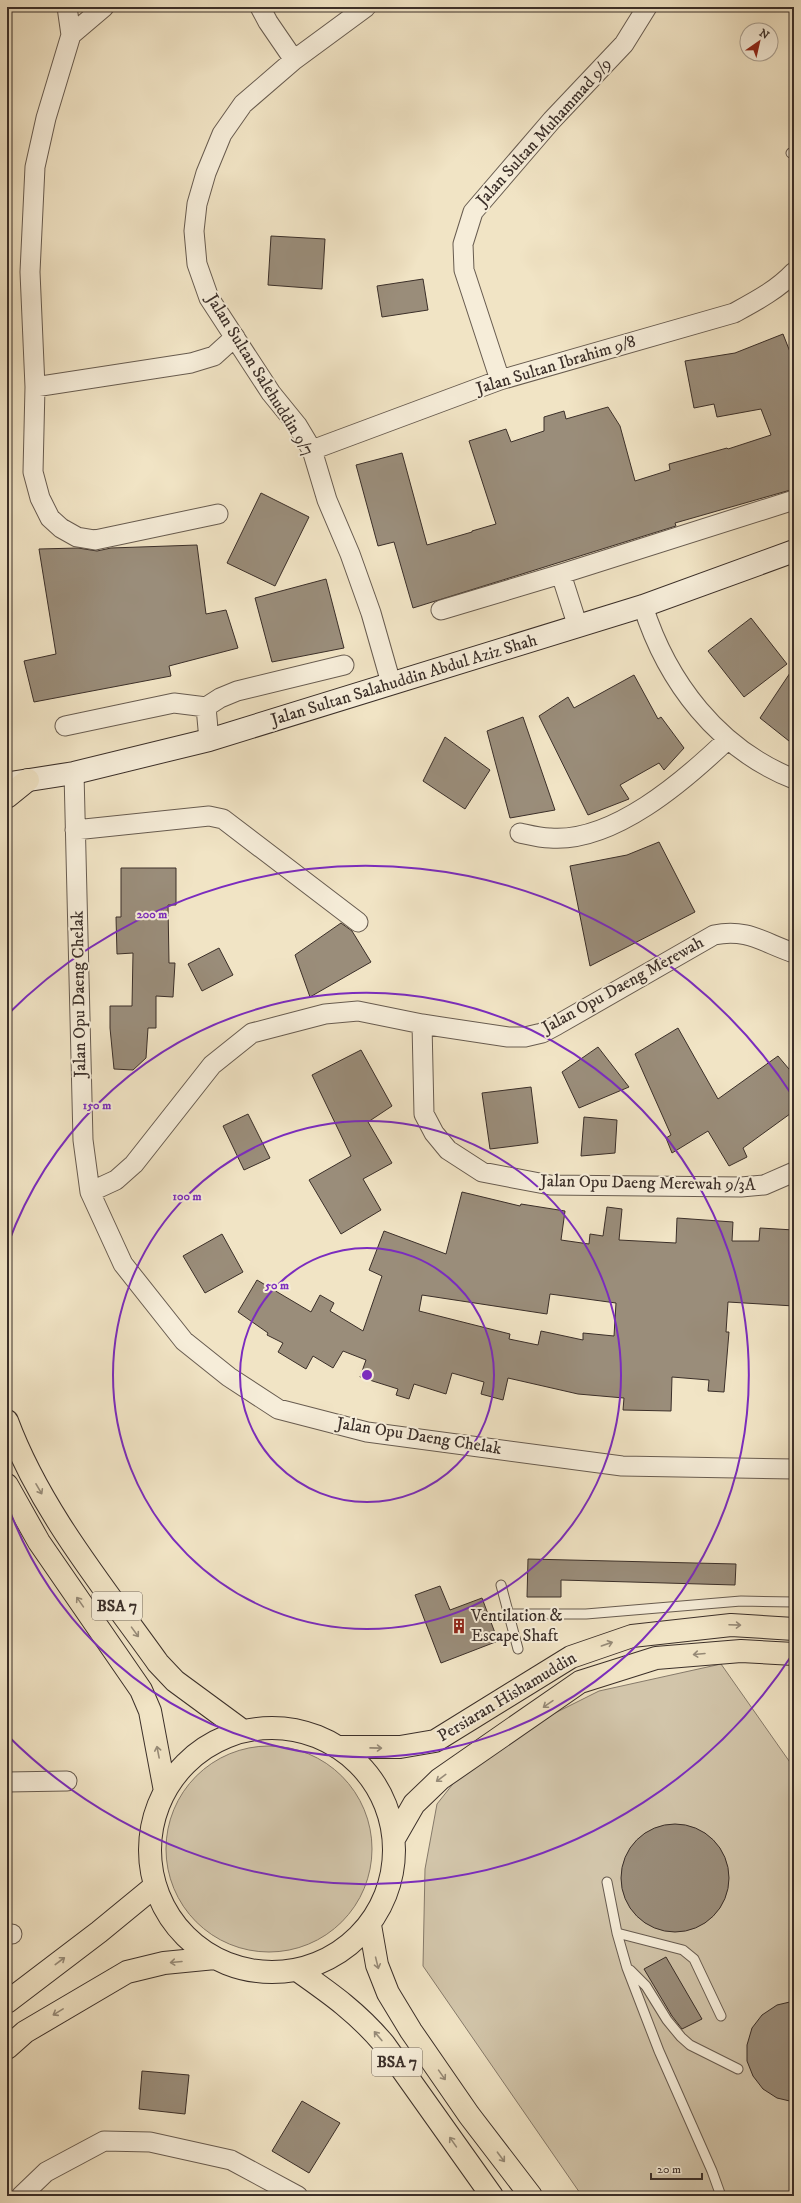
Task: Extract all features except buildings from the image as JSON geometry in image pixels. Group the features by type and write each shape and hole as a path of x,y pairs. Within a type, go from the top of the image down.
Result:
{"main road":[{"path":"7,775 28,780"},
{"path":"7,797 28,780"},
{"name":"BSA 7","path":"7,1421 20,1455 62,1528 158,1663 176,1681 243,1731"},
{"name":"BSA 7","path":"7,1485 39,1542 141,1690 150,1711 165,1791"},
{"name":"Persiaran Hishamuddin","path":"337,1747 400,1747 436,1741 570,1657 632,1636 731,1625 794,1629"},
{"name":"Persiaran Hishamuddin","path":"395,1837 414,1804 440,1779 580,1682 656,1658 741,1651 794,1654"},
{"path":"275,1728 307,1733 337,1747 363,1768 382,1795 395,1837 392,1878 384,1902 370,1925 350,1946 332,1957 297,1970 262,1972 241,1969 215,1958 189,1940 168,1915 155,1886 149,1853 153,1821 165,1791 185,1764 212,1743 243,1731 275,1728"},
{"path":"7,2002 99,1932 155,1886"},
{"name":"BSA 7","path":"370,1925 377,1964 388,1993 411,2031 469,2115 530,2196"},
{"path":"7,2048 26,2032 127,1972 164,1963 215,1958"},
{"name":"BSA 7","path":"297,1970 342,2001 365,2021 384,2044 492,2196"}],"street":[{"path":"67,7 71,35 46,118 35,167 30,272 35,386 33,472 40,498 50,518 61,528 77,537 95,540 218,514"},
{"path":"71,35 104,7"},
{"path":"260,7 268,22 294,60"},
{"name":"Jalan Sultan Salehuddin 9/7","path":"366,7 294,60 243,104 222,134 206,173 197,204 194,232 197,264 209,298 312,450 327,500 350,554 371,613 392,684"},
{"name":"Jalan Sultan Muhammad 9/9","path":"500,380 464,270 463,244 473,212 552,120 624,44 647,7"},
{"name":"Jalan Sultan Ibrahim 9/8","path":"312,450 500,380 734,313 780,286 794,272"},
{"path":"35,386 191,363 214,356 235,338"},
{"path":"441,610 561,574 794,500"},
{"name":"Jalan Sultan Salahuddin Abdul Aziz Shah","path":"7,784 74,773 209,740 643,606 794,551"},
{"path":"561,574 578,626"},
{"path":"643,606 655,642 684,691 727,740 764,765 794,779"},
{"path":"65,726 174,703 206,707 220,698 237,691 344,665"},
{"path":"206,707 209,740"},
{"path":"520,833 550,838 582,835 613,823 651,804 692,773 727,740"},
{"name":"Jalan Opu Daeng Chelak","path":"74,773 83,1140 90,1192 123,1264 184,1341 229,1377 278,1409 367,1432 622,1466 794,1469"},
{"path":"76,830 210,816 223,819 358,922"},
{"name":"Jalan Opu Daeng Merewah","path":"90,1192 116,1180 134,1164 212,1065 252,1032 325,1014 358,1011 422,1024 508,1037 525,1037 542,1033 714,935 726,932 744,933 794,953"},
{"name":"Jalan Opu Daeng Merewah 9/3A","path":"422,1024 424,1114 434,1133 448,1150 482,1172 550,1185 741,1187 764,1185 794,1172"},
{"path":"7,1782 68,1781"},
{"path":"21,2196 46,2172 104,2141 150,2142 231,2160 298,2196"}],"lane":[{"path":"501,1586 518,1649"},
{"path":"508,1614 586,1614 741,1601 794,1602"},
{"path":"607,1882 617,1933 627,1968 659,2051 712,2171 721,2196"},
{"path":"617,1933 683,1950 694,1959 721,2016"},
{"path":"627,1968 646,1986 667,2020 681,2037 690,2045 738,2068"}],"shaded area":[{"path":"721,1664 794,1768 794,2196 582,2196 423,1966 425,1869 437,1804 456,1780 525,1728 599,1691"},
{"path":"269,1746 289,1748 308,1754 326,1763 342,1776 355,1792 364,1810 370,1829 372,1849 370,1869 364,1888 355,1906 342,1922 326,1935 308,1944 289,1950 269,1952 249,1950 230,1944 212,1935 196,1922 183,1906 174,1888 168,1869 166,1849 168,1829 174,1810 183,1792 196,1776 212,1763 230,1754 249,1748"}],"place":[{"name":"Ventilation & Escape Shaft","path":"459,1626"}]}
